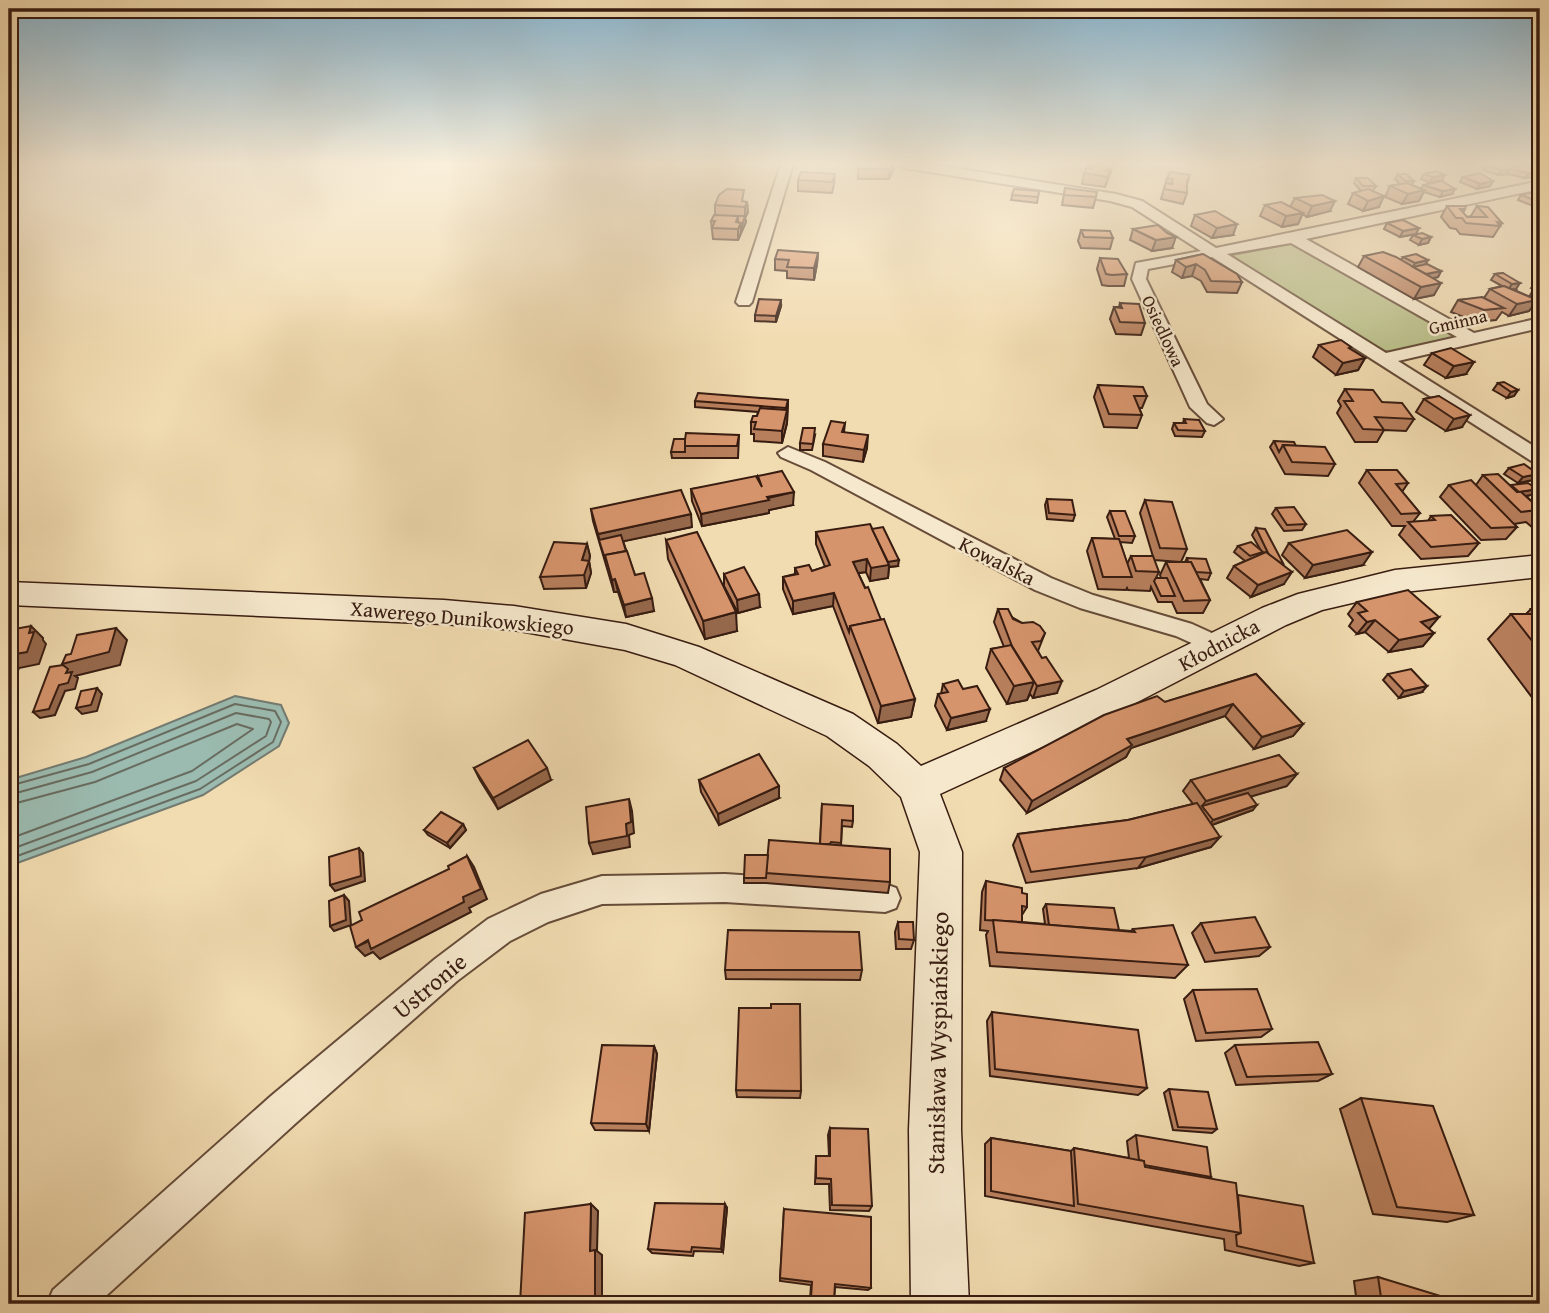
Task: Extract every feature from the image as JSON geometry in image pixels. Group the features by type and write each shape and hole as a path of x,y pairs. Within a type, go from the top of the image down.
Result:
{"main road":[{"name":"Kłodnicka","path":"916,786 1175,669 1216,645 1285,611 1384,583 1540,566"},
{"name":"Xawerego Dunikowskiego","path":"9,594 444,612 561,624 626,637 687,656 840,726 883,755 916,786"},
{"name":"Stanisława Wyspiańskiego","path":"916,786 930,816 941,852 935,1130 940,1304"}],"street":[{"path":"744,302 768,225"},
{"path":"1170,225 1540,458"},
{"path":"1214,254 1352,225"},
{"path":"1293,238 1472,339"},
{"name":"Osiedlowa","path":"1214,254 1141,266 1139,279 1199,407 1214,419"},
{"name":"Gminna","path":"1383,359 1540,323"},
{"name":"Kowalska","path":"788,453 818,466 1043,584 1087,602 1184,630 1216,645"},
{"name":"Ustronie","path":"67,1304 284,1109 415,996 467,954 510,925 541,909 602,890 725,888 885,898"}],"green space":[{"path":"1295,243 1459,336 1390,352 1378,350 1227,256"}],"water":[{"path":"235,696 281,705 289,723 279,746 203,795 9,866 9,780 86,757"}],"building":[{"path":"713,225 740,225 738,229 712,228"},
{"path":"1158,225 1176,237 1156,240 1133,229"},
{"path":"1392,225 1414,225 1419,228 1403,231"},
{"path":"1081,230 1110,231 1113,238 1084,237"},
{"path":"1422,233 1431,237 1422,239 1413,235"},
{"path":"778,250 818,253 814,268 787,267 789,260 775,259"},
{"path":"1383,252 1441,283 1421,287 1364,256"},
{"path":"1203,254 1237,274 1242,282 1211,281 1205,270 1196,264 1186,267 1176,260"},
{"path":"1416,254 1428,260 1415,263 1403,257"},
{"path":"1100,258 1118,259 1127,274 1106,274"},
{"path":"1427,264 1441,271 1426,274 1413,267"},
{"path":"1503,273 1520,283 1512,284 1495,274"},
{"path":"1504,286 1537,300 1517,304 1490,289"},
{"path":"1482,297 1504,308 1484,310 1458,300"},
{"path":"759,299 781,300 776,316 755,315"},
{"path":"1120,303 1139,304 1145,323 1120,322 1114,307 1122,308"},
{"path":"1341,340 1365,358 1343,363 1319,345"},
{"path":"1451,348 1474,362 1454,366 1432,353"},
{"path":"1504,382 1518,390 1511,392 1498,383"},
{"path":"1098,385 1143,387 1147,396 1134,396 1142,415 1109,414"},
{"path":"1345,389 1373,390 1382,402 1402,403 1414,419 1375,417 1384,430 1363,429 1344,401 1353,401"},
{"path":"698,393 788,400 786,408 695,401"},
{"path":"1439,396 1470,415 1454,419 1424,399"},
{"path":"760,408 787,410 782,431 754,429 756,422 751,422"},
{"path":"1184,419 1199,420 1205,431 1178,430 1174,423 1186,423"},
{"path":"831,421 845,423 842,432 868,435 864,450 823,444"},
{"path":"803,428 815,428 813,444 800,443"},
{"path":"686,433 739,435 737,446 684,446"},
{"path":"674,439 685,439 685,452 671,452"},
{"path":"1274,441 1294,442 1296,446 1283,445 1279,452"},
{"path":"1283,445 1325,447 1335,464 1292,462"},
{"path":"1524,464 1538,474 1523,477 1509,468"},
{"path":"1367,470 1397,470 1408,483 1396,484 1420,513 1401,514"},
{"path":"782,471 794,492 701,514 691,489 756,476 762,487 758,476"},
{"path":"1498,474 1540,509 1540,513 1537,510 1521,512 1483,475"},
{"path":"1471,480 1517,527 1491,528 1449,485"},
{"path":"1528,483 1537,489 1519,492 1511,485"},
{"path":"681,490 691,514 598,534 591,509"},
{"path":"1047,499 1072,500 1075,515 1049,513"},
{"path":"1145,500 1172,502 1187,549 1160,548"},
{"path":"1294,507 1306,524 1287,525 1276,508"},
{"path":"1110,511 1125,511 1135,536 1119,536"},
{"path":"1451,515 1479,543 1431,547 1408,522 1435,520 1431,516"},
{"path":"870,524 889,565 871,568 867,559 853,562 865,588 868,587 881,620 850,626 849,632 834,593 793,601 783,577 798,574 795,568 809,565 812,571 830,565 816,532"},
{"path":"883,527 899,560 888,562 872,529"},
{"path":"1256,528 1265,529 1284,565 1269,555"},
{"path":"1347,530 1372,552 1313,565 1289,543"},
{"path":"697,532 736,612 703,621 666,540"},
{"path":"621,535 626,551 605,555 606,562 599,540"},
{"path":"1092,538 1119,539 1132,577 1103,577"},
{"path":"554,542 587,544 582,560 589,561 584,575 540,577"},
{"path":"1251,542 1263,552 1250,556 1238,546"},
{"path":"627,551 635,575 644,573 652,598 624,605 615,579 612,580 605,555"},
{"path":"1266,552 1292,572 1258,585 1234,566"},
{"path":"1131,556 1153,556 1159,572 1136,571"},
{"path":"1187,558 1206,559 1211,573 1196,572"},
{"path":"1166,562 1191,562 1210,600 1184,601"},
{"path":"744,567 759,594 737,600 724,574"},
{"path":"1156,578 1167,578 1175,596 1161,596 1154,581"},
{"path":"1408,590 1439,617 1421,622 1434,633 1399,640 1375,620 1367,622 1358,613 1367,611 1357,602"},
{"path":"998,609 1008,609 1013,619 1022,623 1033,622 1040,626 1045,633 1041,641 1032,642 1062,681 1037,686 1012,646"},
{"path":"1531,609 1540,609 1540,651 1511,614 1535,614"},
{"path":"884,619 915,699 881,706 850,626"},
{"path":"31,626 29,633 34,632 27,652 9,655 9,630"},
{"path":"116,628 109,652 62,664 66,655 71,654 77,635"},
{"path":"1011,645 1034,682 1014,686 991,649"},
{"path":"63,665 68,669 66,673 72,672 68,683 59,685 49,709 33,712 50,667"},
{"path":"1411,669 1427,686 1404,691 1388,674"},
{"path":"1256,674 1303,724 1262,737 1233,704 1127,739 1132,745 1032,801 1004,768 1104,715 1157,696 1165,702"},
{"path":"958,680 963,689 977,686 990,709 951,718 938,694 948,692 943,684"},
{"path":"97,688 91,705 76,708 81,691"},
{"path":"528,740 547,768 493,798 474,768"},
{"path":"759,754 779,786 718,814 699,780"},
{"path":"1279,755 1297,774 1206,801 1191,780"},
{"path":"1248,793 1257,805 1213,820 1202,806"},
{"path":"629,799 631,822 626,824 627,836 589,843 586,807"},
{"path":"1197,803 1220,837 1146,857 1031,872 1018,834 1128,820"},
{"path":"822,804 853,806 853,821 842,820 841,843 820,844"},
{"path":"441,812 463,824 447,843 424,830"},
{"path":"769,840 890,849 890,882 766,873"},
{"path":"359,848 361,876 330,885 329,857"},
{"path":"745,855 768,855 766,878 744,878"},
{"path":"467,856 481,889 463,897 464,902 371,949 368,940 356,947 350,926 362,920 359,912 449,869 448,866"},
{"path":"986,881 1022,888 1022,893 1027,894 1027,907 1022,906 1022,922 985,920"},
{"path":"344,895 346,920 330,926 329,901"},
{"path":"1046,904 1114,908 1119,930 1049,925"},
{"path":"1255,917 1270,947 1215,953 1201,923"},
{"path":"993,920 1135,932 1133,929 1173,925 1188,965 997,952"},
{"path":"898,922 913,922 914,940 899,939"},
{"path":"728,930 859,932 862,970 725,970"},
{"path":"1257,989 1272,1029 1206,1033 1193,990"},
{"path":"771,1004 800,1004 801,1091 736,1090 739,1008 771,1008"},
{"path":"992,1012 1138,1030 1147,1088 995,1069"},
{"path":"1318,1042 1332,1074 1247,1077 1235,1045"},
{"path":"602,1045 654,1046 646,1124 591,1123"},
{"path":"1169,1089 1208,1092 1217,1129 1178,1127"},
{"path":"1361,1098 1433,1106 1474,1215 1397,1207"},
{"path":"830,1128 868,1129 872,1206 832,1205 831,1179 816,1178 816,1156 830,1156"},
{"path":"1136,1135 1207,1147 1211,1177 1144,1165 1144,1161 1139,1160"},
{"path":"991,1138 1071,1151 1074,1206 991,1191"},
{"path":"1074,1148 1144,1161 1145,1167 1236,1183 1241,1233 1078,1204"},
{"path":"1238,1195 1303,1206 1314,1263 1237,1246 1236,1235 1241,1233"},
{"path":"655,1203 725,1204 721,1249 692,1247 691,1252 648,1249"},
{"path":"591,1204 590,1251 595,1250 595,1304 520,1304 525,1213"},
{"path":"784,1209 871,1217 871,1288 835,1284 834,1300 811,1298 812,1282 780,1278"},
{"path":"1378,1277 1447,1298 1448,1304 1382,1304"}]}
